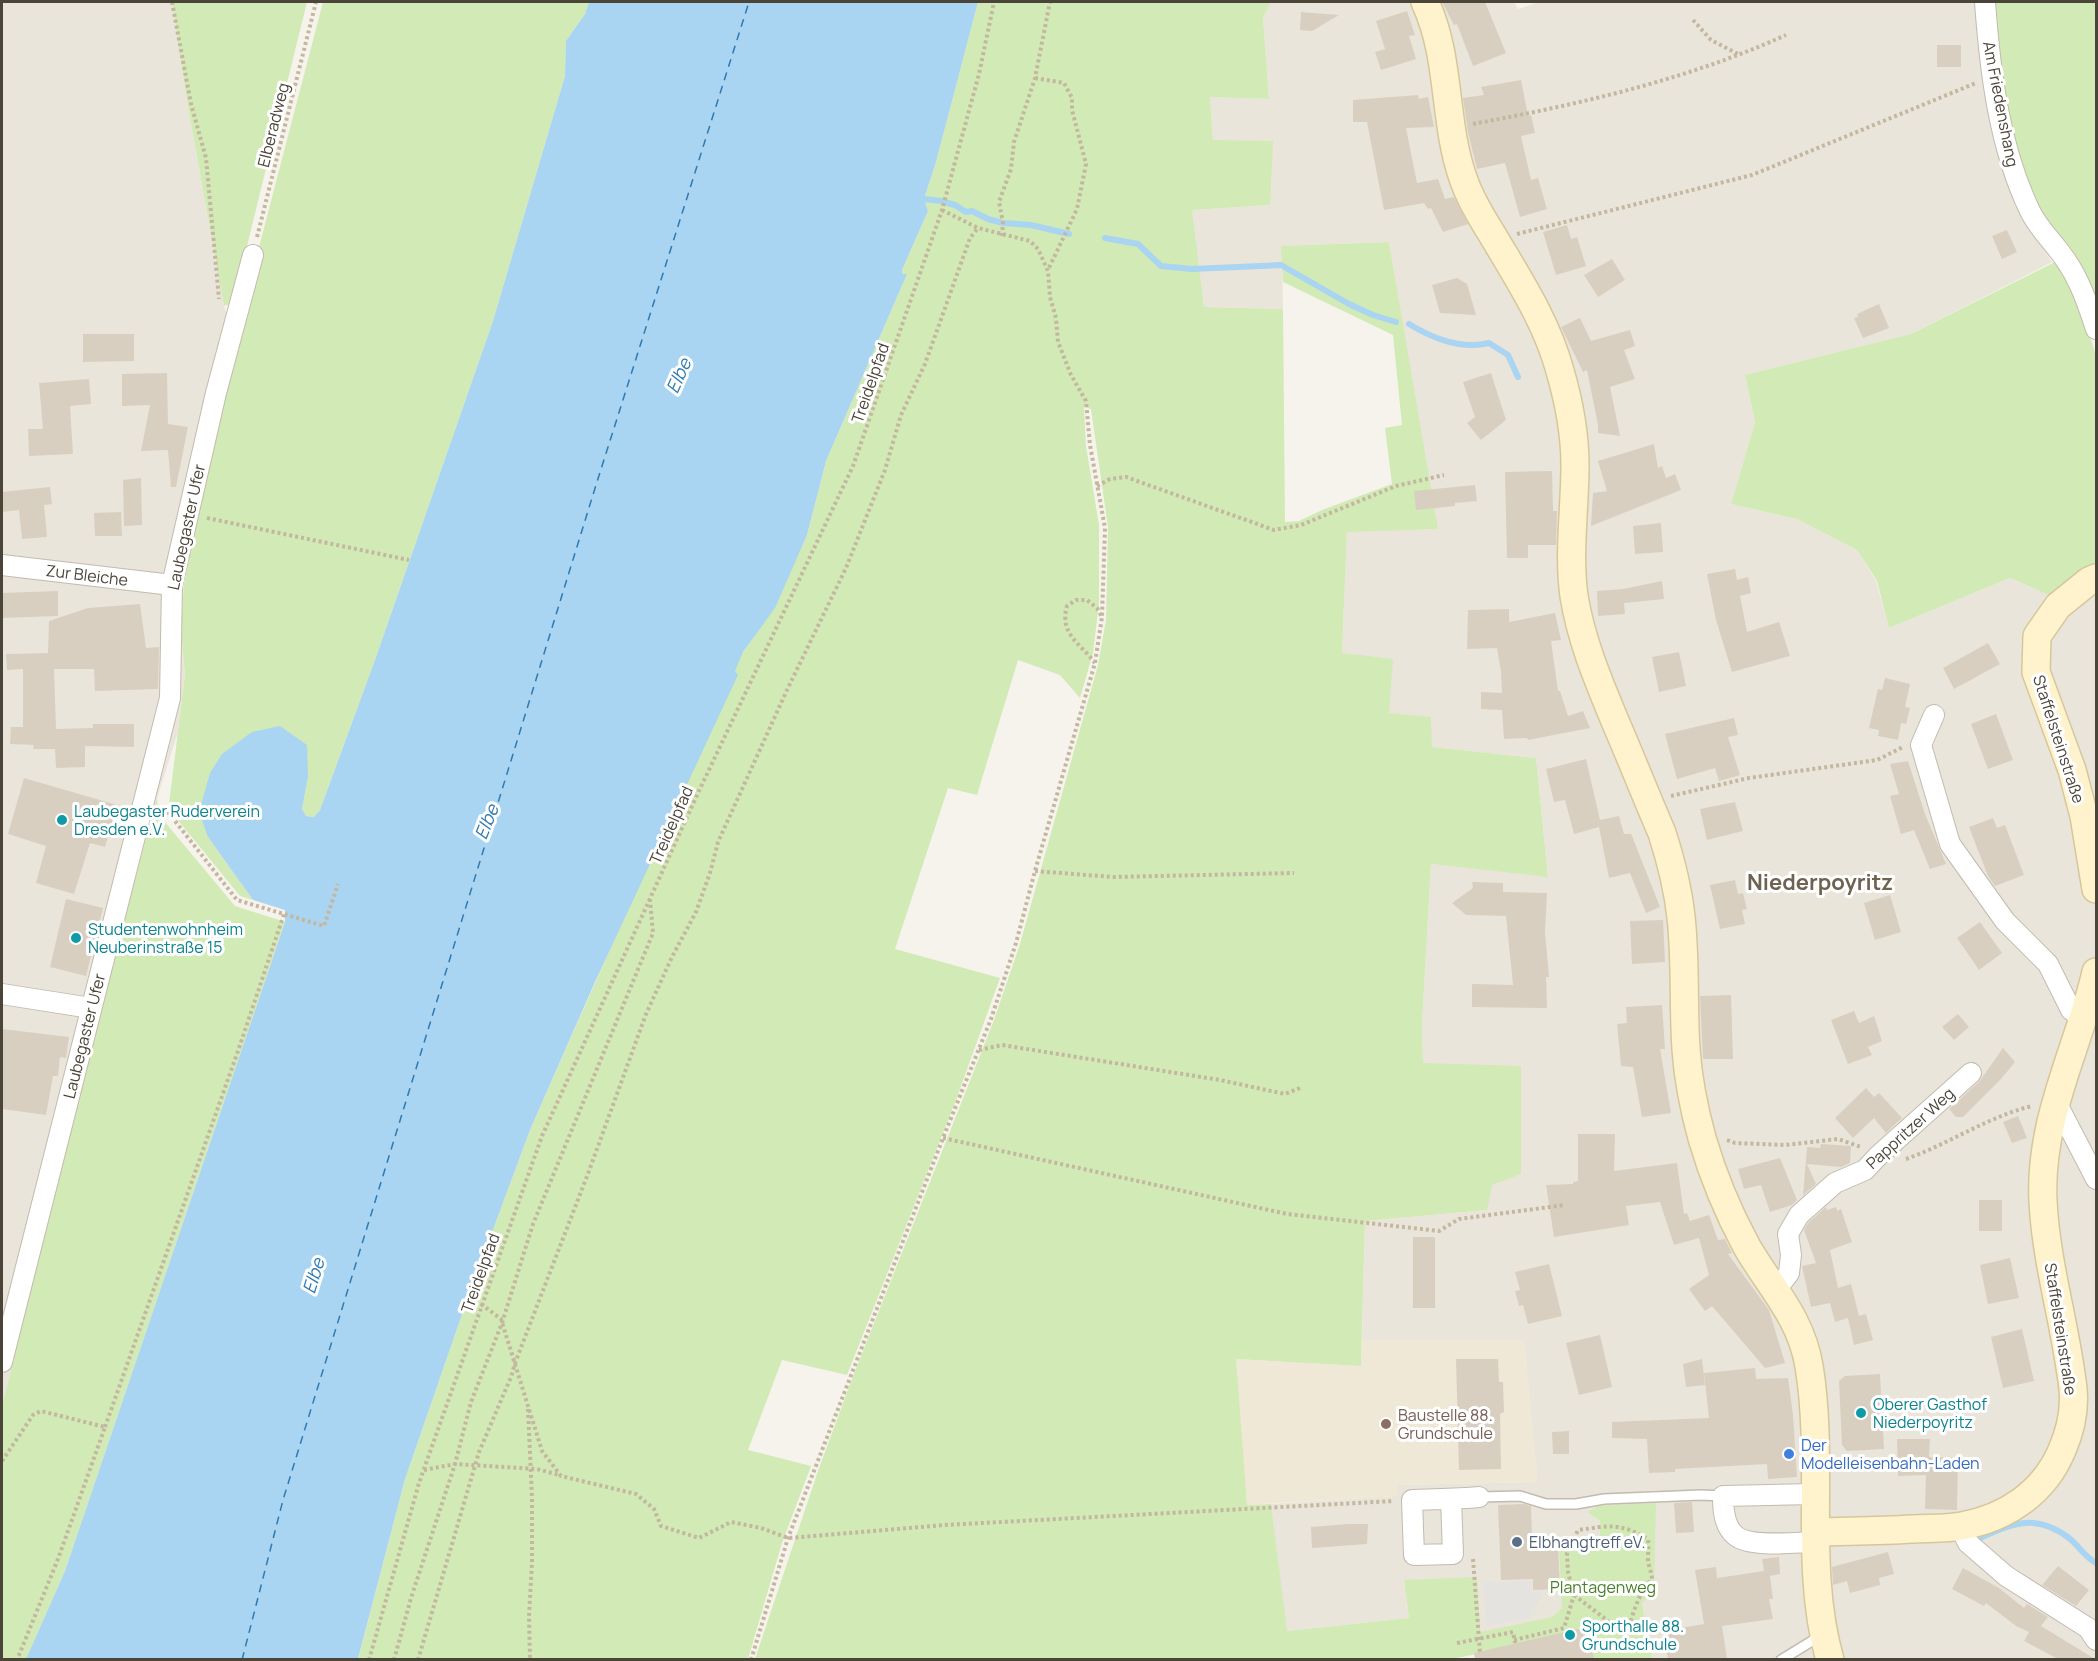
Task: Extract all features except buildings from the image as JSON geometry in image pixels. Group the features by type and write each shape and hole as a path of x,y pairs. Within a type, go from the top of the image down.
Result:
{"main road":[{"path":"1425,2 1433,18 1463,179 1546,330 1560,371 1574,433 1573,565 1578,619 1596,676 1662,833 1670,859 1682,917 1689,1081 1702,1137 1729,1212 1748,1249 1796,1324 1808,1362 1813,1394 1818,1605 1827,1647"},
{"name":"Staffelsteinstraße","path":"2097,578 2089,581 2058,606 2037,636 2036,672 2072,770 2084,816 2097,889"},
{"name":"Staffelsteinstraße","path":"1816,1537 1960,1527 1989,1519 2012,1509 2036,1491 2057,1462 2070,1431 2073,1391 2048,1248 2043,1199 2046,1151 2055,1100 2084,1018 2097,972"}],"street":[{"name":"Am Friedenshang","path":"1985,2 1989,51 2003,130 2014,174 2031,213 2077,277 2097,329"},
{"name":"Laubegaster Ufer","path":"2,1362 170,698 172,585 216,393 253,255"},
{"name":"Zur Bleiche","path":"2,565 172,585"},
{"path":"1935,716 1922,745 1950,844 2005,921 2048,964 2071,1010 2084,1018"},
{"path":"2,994 91,1008"},
{"name":"Pappritzer Weg","path":"1776,1290 1788,1274 1791,1255 1788,1234 1799,1215 1836,1183 1865,1170 1971,1073"},
{"path":"2055,1100 2097,1179"},
{"path":"1816,1494 1723,1496 1723,1511 1727,1524 1736,1536 1750,1543 1816,1537"},
{"path":"1451,1499 1453,1554 1414,1555 1413,1500 1479,1497"},
{"path":"1960,1527 1968,1543 2007,1576 2088,1628 2097,1640"}],"lane":[{"path":"1479,1497 1520,1496 1545,1504 1576,1504 1604,1499 1723,1496"},
{"path":"1781,1659 1827,1647"}],"path":[{"path":"172,2 191,104 206,158 220,310"},
{"name":"Elberadweg","path":"253,255 316,2"},
{"name":"Treidelpfad","path":"369,1659 424,1470 542,1136 698,793 853,466 942,210 979,74 994,2"},
{"path":"1002,236 1003,223 999,202 1011,169 1014,142 1035,78 1050,2"},
{"path":"1693,20 1711,40 1741,55"},
{"path":"1452,127 1574,105 1653,84 1741,55 1786,35"},
{"path":"1035,78 1064,83 1072,98 1072,110 1086,164 1077,209 1048,271"},
{"path":"1496,240 1752,175 1972,83 1994,80"},
{"path":"751,1659 788,1538 943,1138 992,1019 1016,943 1095,663 1102,617 1105,528 1090,445 1086,401 1071,375 1058,342 1048,271 1038,249 1030,241 1002,236 978,228 942,210"},
{"path":"418,1659 475,1465 589,1172 646,1014 696,912 718,842 787,690 846,568 885,471 901,415 926,364 970,238 978,228"},
{"path":"1097,486 1110,479 1126,477 1274,530 1301,525 1396,486 1444,475"},
{"path":"188,514 409,560"},
{"path":"1095,663 1066,631 1064,617 1067,606 1076,600 1087,600 1097,608 1102,617"},
{"path":"1665,798 1749,777 1877,760 1909,744"},
{"path":"164,798 164,809 237,900 324,926 338,884"},
{"path":"1035,871 1113,877 1294,873"},
{"path":"394,1659 471,1402 502,1323 533,1224 653,933 650,899"},
{"path":"17,1659 58,1559 284,914"},
{"path":"979,1051 1002,1045 1220,1080 1285,1094 1300,1088"},
{"path":"1903,1160 2010,1112 2055,1100"},
{"path":"1702,1137 1717,1136 1735,1143 1785,1145 1838,1139 1878,1156"},
{"path":"943,1138 1287,1214 1439,1231 1459,1219 1565,1205"},
{"path":"482,1304 501,1318 542,1451 561,1476"},
{"path":"528,1406 532,1562 529,1616 530,1659"},
{"path":"2,1461 33,1415 41,1411 105,1427"},
{"path":"424,1470 454,1464 531,1468 636,1494 654,1509 661,1526 699,1538 731,1522 761,1528 788,1538 945,1525 1413,1500"},
{"path":"1457,1643 1512,1632 1515,1641 1564,1628 1574,1594 1568,1572 1567,1553 1578,1530 1615,1525 1633,1530 1648,1539 1647,1561 1652,1572 1652,1579 1637,1601 1631,1620 1612,1624 1574,1594"},
{"path":"1472,1550 1477,1639 1480,1653"}],"shaded area":[{"path":"2,2 172,2 188,107 224,306 235,339 184,584 181,629 185,675 178,732 154,808 101,1005 2,1406"},
{"path":"1271,2 1514,2 1518,9 1540,2 1979,2 2006,177 2021,216 2052,262 1911,334 1745,375 1755,422 1731,504 1797,519 1857,550 1876,581 1889,628 2010,578 2051,596 2096,586 2096,1659 1652,1659 1642,1603 1656,1504 1588,1513 1600,1521 1600,1538 1562,1608 1552,1617 1480,1633 1404,1581 1409,1618 1286,1631 1271,1504 1397,1496 1397,1485 1537,1482 1524,1340 1362,1340 1365,1221 1487,1210 1423,1063 1422,1025 1431,864 1548,876 1536,758 1432,747 1389,713 1342,654 1347,531 1437,529 1389,242 1282,246 1283,309 1204,307 1191,210 1270,205 1213,140 1210,97 1269,99 1263,18"},
{"name":"Baustelle 88. Grundschule","path":"1362,1340 1524,1340 1538,1482 1398,1485 1397,1496 1247,1505 1235,1359 1361,1366"},
{"path":"1532,1581 1532,1592 1544,1591 1530,1618 1486,1626 1483,1582"}],"green space":[{"path":"172,2 307,2 233,303 224,306 188,107"},
{"path":"323,2 589,2 585,14 566,41 565,76 493,321 375,660 320,810 314,817 306,816 302,809 308,777 208,837 253,900 240,896 177,819 169,804 185,675 181,629 184,584 235,339"},
{"name":"Plantagenweg","path":"978,2 1271,2 1263,18 1269,99 1210,97 1213,140 1273,141 1270,205 1192,210 1204,307 1283,309 1285,522 1299,521 1392,484 1385,428 1402,425 1393,335 1283,282 1281,246 1389,242 1438,529 1347,532 1342,653 1393,659 1389,713 1431,717 1432,747 1536,758 1548,877 1431,864 1422,1025 1423,1063 1521,1066 1521,1174 1492,1185 1487,1210 1365,1221 1361,1366 1236,1359 1247,1505 1271,1504 1287,1631 1409,1618 1404,1580 1477,1577 1480,1632 1552,1617 1562,1608 1559,1547 1595,1546 1600,1538 1600,1521 1587,1512 1599,1506 1656,1503 1654,1590 1642,1603 1652,1659 1484,1660 1482,1653 1446,1660 755,1659 818,1471 852,1379 994,1020 1020,944 1098,665 1106,620 1108,527 1091,409 1084,407 1086,446 1099,525 1099,603 1093,653 1080,698 1060,675 1018,660 977,795 948,788 895,949 1000,978 956,1100 847,1375 782,1360 748,1450 811,1466 782,1543 748,1659 358,1660 405,1479 468,1297 530,1130 739,658 774,608 807,535 826,461 907,274 902,274 902,270 928,211 924,199"},
{"path":"1991,2 2096,2 2096,309 2038,215 2020,173 1999,75"},
{"path":"2057,261 2080,302 2096,356 2096,568 2051,596 2010,578 1889,628 1877,581 1857,550 1797,519 1731,504 1755,422 1745,375 1911,334"},
{"path":"157,798 159,815 235,906 285,922 65,1571 26,1659 2,1660 2,1406 101,1005"}],"water":[{"name":"Elbe","path":"589,2 978,2 924,199 928,211 902,270 902,274 907,274 826,461 807,535 775,608 743,652 735,671 738,675 595,982 530,1130 468,1297 405,1479 358,1659 26,1659 65,1571 285,922 285,910 253,900 208,837 199,812 210,773 222,754 252,732 280,726 307,745 308,777 302,809 306,816 314,817 320,810 375,660 493,321 565,76 566,41 585,14"}],"waterway":[{"path":"924,199 955,205 966,212 972,211 1003,223 1031,225 1069,234"},
{"path":"1105,238 1138,244 1161,266 1192,269 1281,265 1349,304 1396,322"},
{"path":"1409,324 1427,334 1457,344 1489,343 1508,355 1518,377"},
{"path":"1976,1540 2011,1525 2022,1523 2045,1525 2069,1538 2096,1563"}],"ferry route":[{"path":"242,1660 283,1500 596,485 749,2"}],"place":[{"name":"Laubegaster Ruderverein Dresden e.V.","path":"62,820"},
{"name":"Studentenwohnheim Neuberinstraße 15","path":"76,938"},
{"name":"Oberer Gasthof Niederpoyritz","path":"1861,1413"},
{"name":"Baustelle 88. Grundschule","path":"1386,1424"},
{"name":"Der Modelleisenbahn-Laden","path":"1789,1454"},
{"name":"Elbhangtreff eV.","path":"1517,1542"},
{"name":"Sporthalle 88. Grundschule","path":"1570,1635"}],"district":[{"name":"Niederpoyritz","path":"1820,882"}]}
